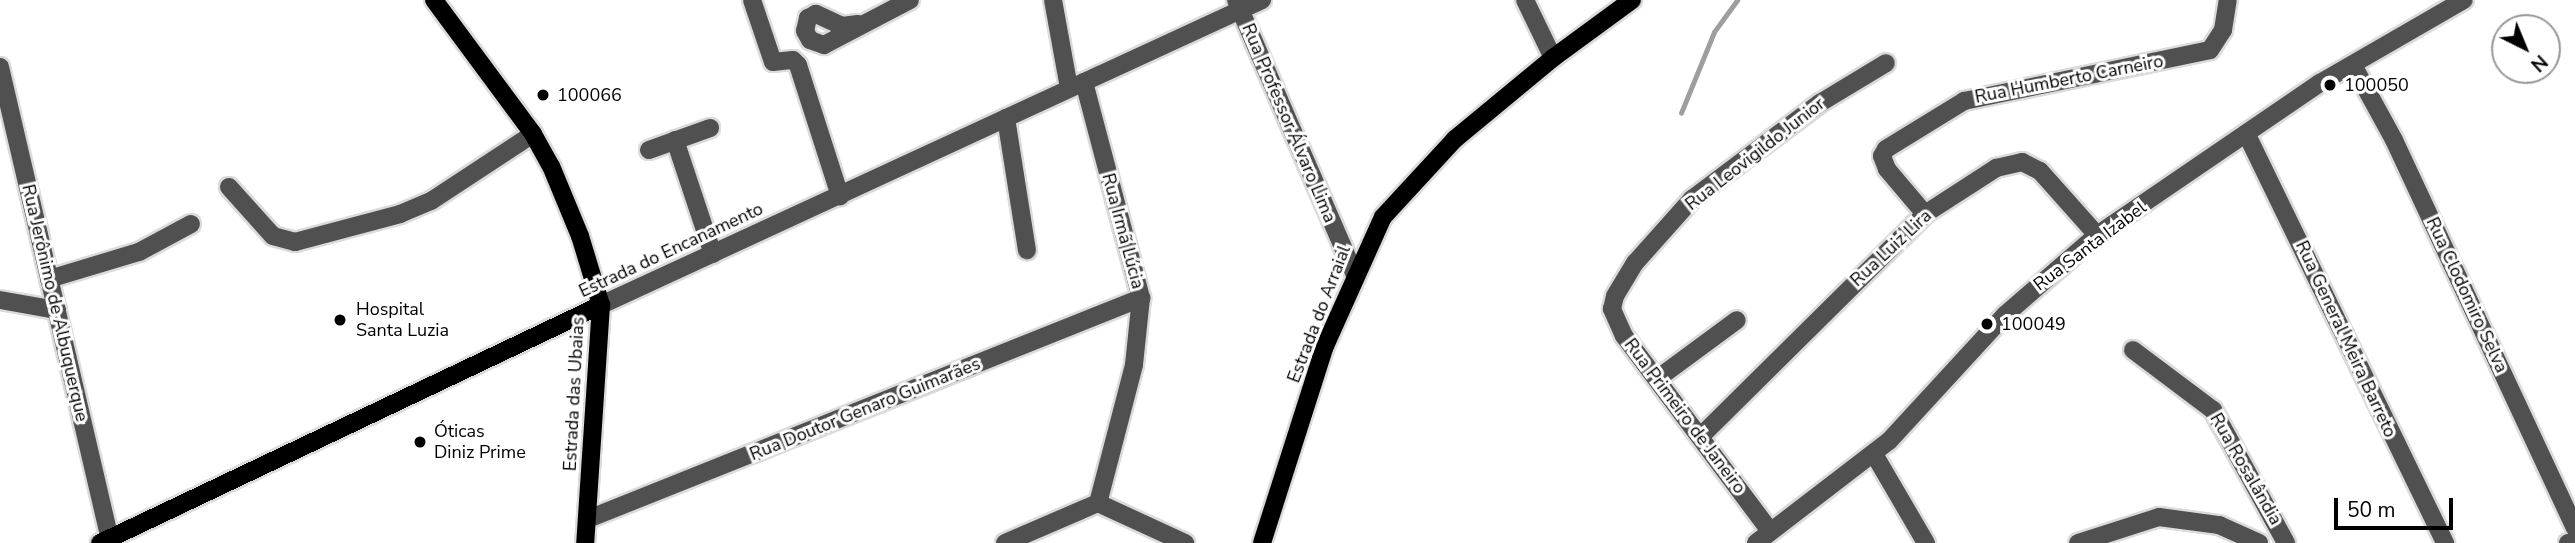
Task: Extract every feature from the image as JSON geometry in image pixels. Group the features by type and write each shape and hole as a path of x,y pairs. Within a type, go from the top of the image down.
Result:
{"main road":[{"name":"Estrada das Ubaias","path":"433,0 533,134 564,195 601,305 585,543"},
{"name":"Estrada do Arraial","path":"1262,543 1325,346 1354,273 1383,217 1421,172 1553,58 1632,0"},
{"name":"Estrada do Encanamento","path":"105,541 601,305"}],"street":[{"path":"752,0 774,62 793,60 798,65 840,195"},
{"path":"858,24 910,0"},
{"name":"Rua Irmã Lúcia","path":"1053,0 1141,298 1134,365 1098,503"},
{"name":"Estrada do Encanamento","path":"601,305 1006,118 1238,6 1262,0"},
{"path":"1525,0 1553,58"},
{"name":"Rua Humberto Carneiro","path":"1924,214 1887,169 1882,156 1886,149 1964,101 2210,50 2223,30 2228,0"},
{"name":"Rua Santa Izabel","path":"1756,543 1874,454 2040,281 2097,235 2353,65 2465,0"},
{"name":"Rua Professor Álvaro Lima","path":"1238,6 1354,273"},
{"name":"Rua Leovigildo Junior","path":"1615,296 1635,263 1692,199 1820,103 1886,63"},
{"name":"Rua Clodomiro Selva","path":"2353,65 2394,140 2575,528"},
{"name":"Rua Jerônimo de Albuquerque","path":"0,67 57,310 105,541"},
{"path":"1006,118 1027,250"},
{"path":"649,150 710,128"},
{"path":"229,187 273,236 295,242 400,214 431,201 533,134"},
{"name":"Rua General Meira Barreto","path":"2248,135 2445,543"},
{"path":"675,140 713,254"},
{"name":"Rua Luiz Lira","path":"1701,436 1924,214 1996,167 2022,162 2040,171 2097,235"},
{"path":"49,279 139,252 191,224"},
{"name":"Rua Primeiro de Janeiro","path":"1615,296 1616,322 1770,531"},
{"name":"Rua Doutor Genaro Guimarães","path":"588,519 1141,298"},
{"path":"0,300 57,310"},
{"path":"1657,379 1737,320"},
{"name":"Rua Rosalândia","path":"2133,350 2213,410 2286,543"},
{"path":"1874,454 1926,543"},
{"path":"1005,543 1098,503 1185,543"},
{"path":"2078,543 2159,517 2219,525 2259,543"},
{"path":"2568,543 2575,542"}],"waterway":[{"path":"1681,113 1714,32 1737,0"}],"place":[{"name":"100050","path":"2330,85"},
{"name":"100066","path":"543,95"},
{"name":"Hospital Santa Luzia","path":"340,320"},
{"name":"100049","path":"1987,324"},
{"name":"Óticas Diniz Prime","path":"420,442"}]}
